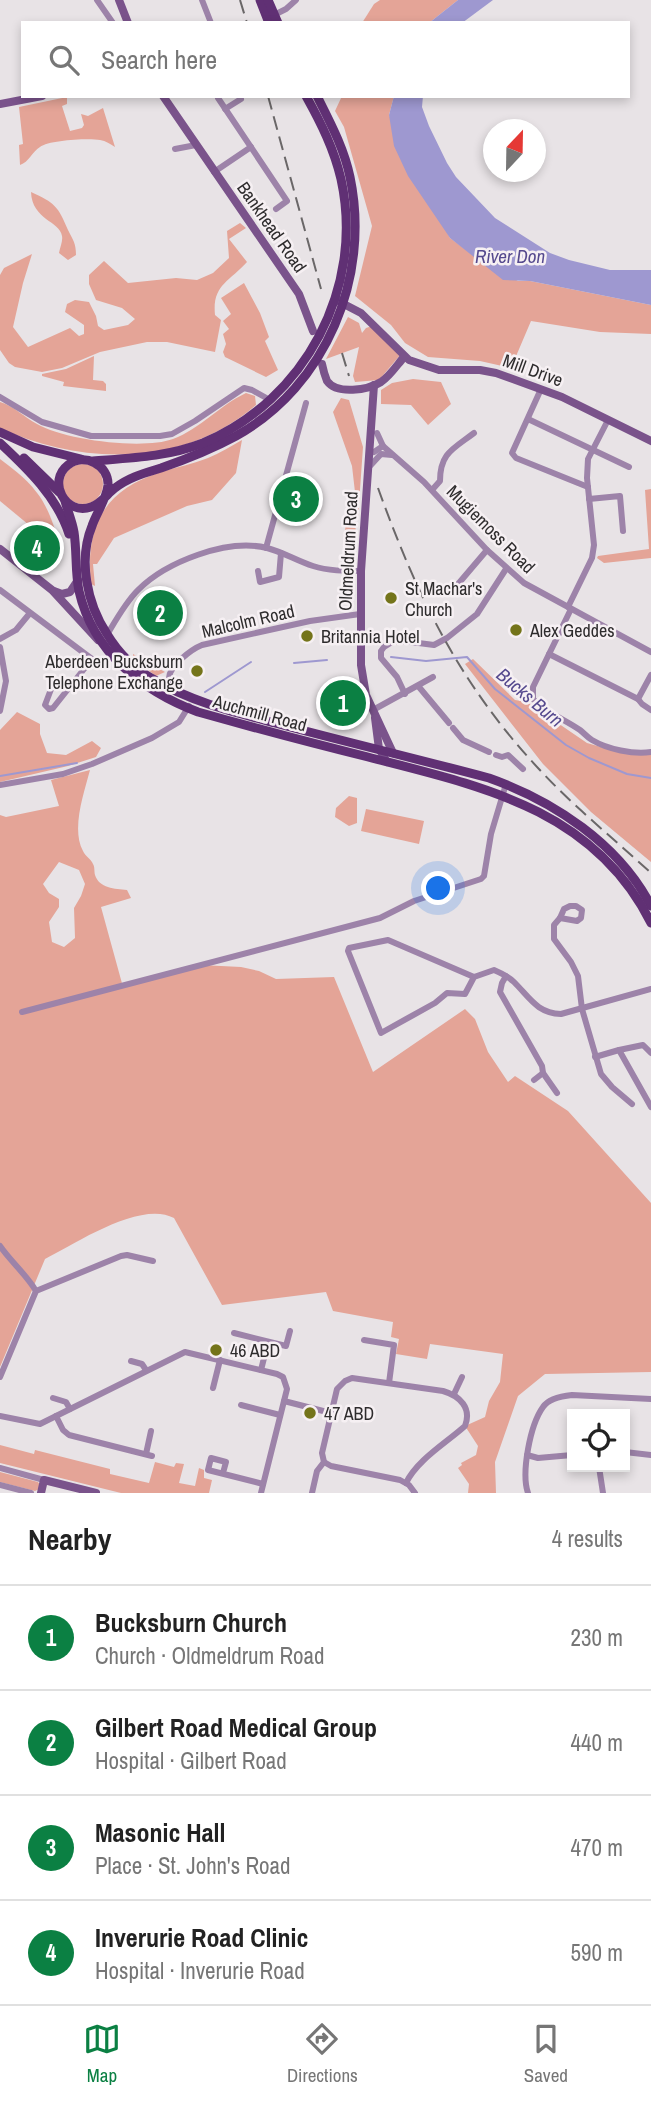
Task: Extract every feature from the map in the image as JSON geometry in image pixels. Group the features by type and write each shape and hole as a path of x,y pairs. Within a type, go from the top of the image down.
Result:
{"main road":[{"path":"260,0 272,20"},
{"path":"268,0 272,20"},
{"path":"62,497 58,481 71,462 152,457 193,446 234,427 270,400 294,375 315,345 340,301 345,252 344,192 331,146 307,98"},
{"path":"0,443 29,461 71,506 83,509 96,505 127,480 208,450 239,435 288,396 310,369 328,340 355,248 354,204 342,151 318,98"},
{"path":"0,432 33,447 87,460 103,469 108,488 102,500"},
{"path":"0,443 32,474 59,512 71,538 76,567"},
{"name":"Auchmill Road","path":"62,497 74,532 78,580 88,619 102,645 136,679 188,708 276,734 458,780 550,816 607,859 631,887 651,923"},
{"name":"Auchmill Road","path":"102,500 88,538 85,565 92,602 107,635 136,668 173,690 245,716 506,784 550,807 590,834 630,873 651,906"}],"street":[{"path":"97,0 112,21"},
{"path":"119,0 127,21"},
{"path":"202,0 210,21"},
{"path":"272,20 296,0"},
{"path":"0,104 31,98"},
{"name":"Bankhead Road","path":"164,98 299,294 313,331"},
{"path":"218,98 287,201 276,209"},
{"path":"225,109 241,99"},
{"path":"175,149 196,145"},
{"path":"214,172 251,147"},
{"name":"Mill Drive","path":"340,301 361,313 404,357 433,369 496,373 541,389 651,441"},
{"path":"322,365 328,382 338,388 351,389 383,381 404,357"},
{"name":"Oldmeldrum Road","path":"373,385 360,614 363,682 374,713 379,750 387,762"},
{"path":"0,397 49,425 91,436 112,437 172,434 244,388 270,400"},
{"path":"541,389 512,453 516,458 588,487"},
{"path":"267,548 306,403"},
{"path":"290,418 300,421"},
{"path":"528,419 629,467"},
{"path":"608,420 588,459 594,545 592,558 532,691 535,701 564,722 583,731 588,738 601,744 642,753 651,752"},
{"name":"Mugiemoss Road","path":"377,433 383,446 432,491 506,569 524,583 651,652"},
{"path":"432,491 440,481 442,462 474,433"},
{"path":"374,452 383,446"},
{"path":"368,468 381,454 394,455"},
{"path":"589,499 620,496 623,531"},
{"path":"107,635 138,590 168,568 197,555 235,546 267,548 322,568 361,571"},
{"path":"0,549 52,590 102,645"},
{"path":"453,590 487,550"},
{"path":"258,572 260,582 279,577 281,553"},
{"path":"405,694 397,677 381,658 384,647 397,641 434,645 447,638 477,614 506,569"},
{"path":"52,590 66,594 75,588 78,580"},
{"path":"0,590 92,659 53,708 49,709 45,705 53,684"},
{"path":"0,639 16,630 30,613"},
{"name":"Malcolm Road","path":"173,690 169,676 174,668 190,651 202,645 321,619 360,614"},
{"path":"0,647 6,681 0,711"},
{"path":"550,654 639,699 651,710"},
{"path":"639,699 651,675"},
{"path":"374,713 433,677"},
{"path":"419,687 463,740 502,757 508,755 523,769"},
{"path":"0,785 63,774 152,738 183,718 193,698"},
{"name":"Oldmeldrum Road","path":"374,713 382,724 393,753"},
{"path":"362,745 370,740 376,728"},
{"path":"22,1012 380,918 414,901 484,877 492,834 506,784"},
{"path":"560,918 554,925 554,939 576,969 582,1009 595,1057 606,1080 632,1104"},
{"path":"474,977 465,994 447,993 435,1003 381,1033 348,949 388,940 474,977 494,970 506,976 542,1010 561,1014 651,989"},
{"path":"506,976 500,992 543,1073 557,1093"},
{"path":"595,1057 643,1045 651,1053"},
{"path":"619,1050 651,1107"},
{"path":"534,1080 543,1073"},
{"path":"0,1246 36,1291 0,1377"},
{"path":"36,1291 121,1256 153,1261"},
{"path":"234,1333 286,1346 290,1331"},
{"path":"364,1340 394,1345 389,1383"},
{"path":"261,1370 268,1342"},
{"path":"0,1416 40,1424 185,1352 261,1370 283,1377 287,1389 261,1493"},
{"path":"213,1388 220,1360"},
{"path":"131,1361 142,1364 146,1370"},
{"path":"454,1394 462,1377"},
{"path":"406,1483 411,1473 466,1426 467,1412 464,1404 454,1394 443,1391 352,1378 345,1381 337,1390 331,1413 322,1453 324,1462 331,1466 406,1483 415,1493"},
{"path":"528,1493 525,1484 527,1455 543,1406 552,1400 572,1395 651,1399"},
{"path":"53,1398 66,1402 70,1409"},
{"path":"284,1401 331,1413"},
{"path":"240,1405 280,1415"},
{"path":"56,1416 63,1430 69,1434 149,1455 151,1431"},
{"path":"630,1453 651,1455"},
{"path":"527,1455 538,1458 567,1455"},
{"path":"313,1493 317,1471 324,1462"},
{"path":"0,1468 96,1493"},
{"path":"600,1472 603,1493"},
{"path":"223,1474 263,1484"},
{"path":"41,1493 44,1480"},
{"path":"0,1485 31,1493"}],"shaded area":[{"path":"380,0 458,0 432,21 363,21 374,4"},
{"path":"67,98 67,104 62,106 70,131 84,125 81,114 88,116 103,108 115,147 95,139 52,143 40,147 20,165 19,145 23,144 19,107"},
{"path":"341,98 393,98 389,115 450,238 518,281 530,281 651,305 651,334 600,332 531,321 511,368 480,361 428,357 405,343 391,325 355,296 372,226 344,127 335,111"},
{"path":"31,192 58,210 74,242 76,255 68,260 59,253 62,238 60,231 36,209"},
{"path":"240,223 246,228 229,239 247,262 223,285 216,297 215,315 221,320 215,352 167,342 147,342 100,352 62,368 42,372 15,367 0,350 0,275 4,268 32,254 13,327 28,347 70,328 79,336 84,334 84,325 65,312 67,304 75,300 89,302 98,326 104,330 128,325 135,319 122,308 96,300 89,284 89,275 104,261 128,283 176,278 197,280 213,273 229,258 227,231"},
{"path":"244,283 260,313 269,337 265,341 278,370 266,377 225,357 223,352 226,344 223,334 229,329 223,321 231,314 221,298"},
{"path":"348,317 359,323 362,333 372,326 401,354 379,380 355,382 353,376 359,347 326,359"},
{"path":"94,356 93,380 103,381 106,391 63,386 64,382 42,376 66,369"},
{"path":"413,379 441,382 451,404 428,425 411,405 381,404 381,390 392,383"},
{"path":"246,393 255,396 256,405 228,425 198,440 165,450 98,454 65,449 0,428 0,402 37,424 65,435 104,442 160,442 183,435"},
{"path":"341,398 349,400 363,447 358,518 352,466 333,412"},
{"path":"242,440 236,473 212,500 187,506 114,538 97,564 93,564 95,586 91,584 91,545 95,528 112,500 141,480 208,458"},
{"path":"0,459 24,478 40,497 51,518 60,547 0,501"},
{"path":"83,464 91,465 97,470 102,476 102,492 97,498 91,503 83,504 75,503 69,498 64,492 63,484 64,476 69,470 75,465"},
{"path":"651,489 651,558 604,563 598,556 649,549 645,490"},
{"path":"347,509 355,511 356,541 345,532"},
{"path":"133,654 165,672 156,676 133,659"},
{"path":"473,659 515,700 527,702 587,743 618,752 651,754 651,862 591,812 543,764 465,664"},
{"path":"17,712 40,724 40,734 47,753 66,755 92,741 101,748 96,757 0,782 0,730"},
{"path":"90,770 78,822 80,842 84,853 94,865 95,875 100,883 127,890 131,898 101,907 123,987 201,965 241,967 276,979 334,977 373,1072 465,1009 475,1019 488,1052 508,1082 515,1076 568,1111 651,1203 651,1372 545,1374 518,1396 495,1462 496,1493 468,1493 469,1484 458,1468 461,1463 476,1455 478,1446 465,1426 485,1417 489,1401 500,1382 503,1354 430,1344 427,1359 396,1354 399,1339 391,1337 393,1322 333,1311 326,1292 222,1305 174,1218 160,1214 127,1219 109,1226 45,1259 0,1367 0,815 6,817 59,806 51,780","holes":["59,862 79,870 85,884 74,908 75,938 64,947 52,942 49,922 59,907 59,899 49,893 43,884"]},
{"path":"349,796 357,798 357,823 349,826 335,817 336,808"},
{"path":"366,809 424,821 419,844 361,831"},
{"path":"0,1445 34,1454 35,1450 110,1469 110,1474 149,1483 155,1462 174,1467 176,1463 184,1464 179,1483 195,1486 199,1468 204,1470 204,1478 212,1480 209,1493 121,1493 0,1463"},
{"path":"0,1472 38,1482 39,1489 35,1491 0,1482"}],"water":[{"path":"458,0 493,0 465,21 432,21"},
{"name":"River Don","path":"393,98 423,98 422,107 429,126 447,163 456,177 495,218 550,253 569,260 610,270 651,270 651,305 530,281 503,280 450,238 408,176 394,146 389,115"}],"waterway":[{"name":"Bucks Burn","path":"391,657 426,661 467,657 495,689 566,745 627,774 651,778"},
{"name":"Bucks Burn","path":"294,663 327,660"},
{"name":"Bucks Burn","path":"205,692 251,662"},
{"name":"Bucks Burn","path":"0,776 77,763"}],"railway":[{"path":"240,0 246,21"},
{"path":"269,98 321,289"},
{"path":"342,353 349,376"},
{"path":"378,488 425,602 443,637 485,704 551,782 651,873"}],"place":[{"name":"Masonic Hall","path":"296,499"},
{"name":"Inverurie Road Clinic","path":"37,548"},
{"name":"St Machar's Church","path":"391,598"},
{"name":"Gilbert Road Medical Group","path":"160,613"},
{"name":"Alex Geddes","path":"516,630"},
{"name":"Britannia Hotel","path":"307,636"},
{"name":"Aberdeen Bucksburn Telephone Exchange","path":"197,671"},
{"name":"Bucksburn Church","path":"343,703"},
{"name":"46 ABD","path":"216,1350"},
{"name":"47 ABD","path":"310,1413"}]}
